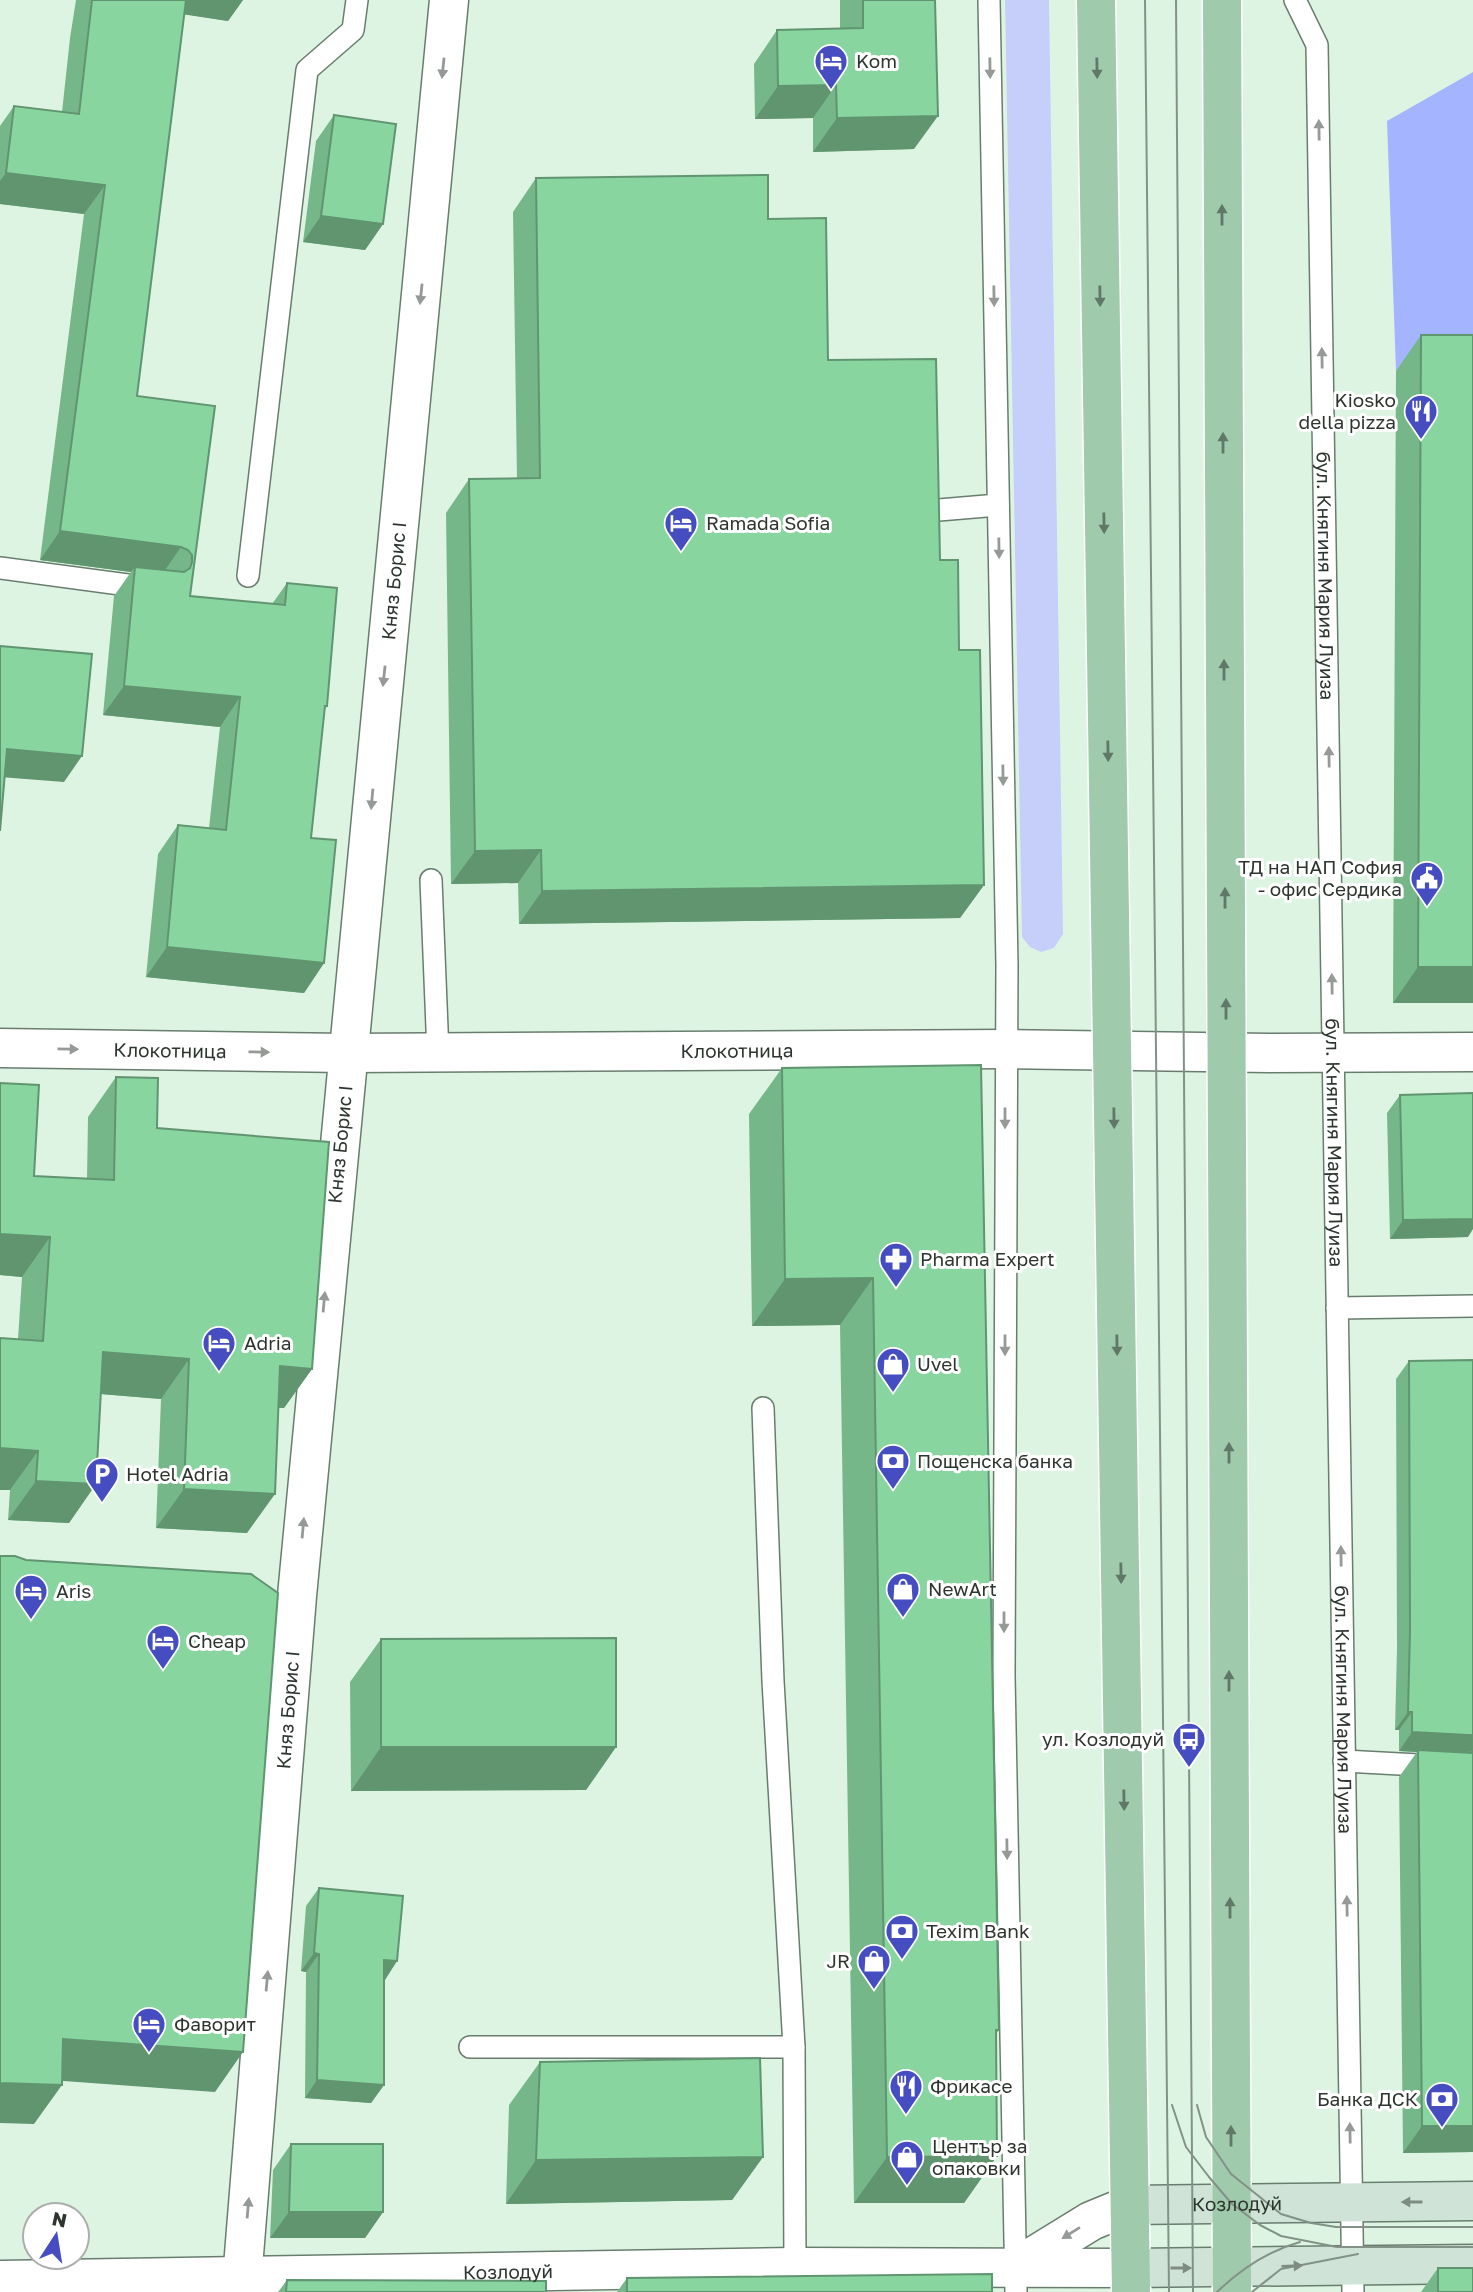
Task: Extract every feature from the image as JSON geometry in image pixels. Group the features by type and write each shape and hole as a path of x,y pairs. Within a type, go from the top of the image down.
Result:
{"main road":[{"path":"1096,0 1131,2280"},
{"path":"1222,0 1232,2280"},
{"name":"Козлодуй","path":"1130,2205 1473,2201"},
{"name":"Козлодуй","path":"1131,2280 1352,2279 1473,2264"}],"street":[{"name":"Княз Борис I","path":"242,2284 297,1596 449,0"},
{"name":"Клокотница","path":"0,1048 348,1053 1005,1049 1473,1052"},
{"path":"256,1594 297,1596"},
{"name":"Козлодуй","path":"1016,2280 1091,2221 1130,2205"},
{"name":"Козлодуй","path":"0,2280 242,2284 562,2281 795,2267 1016,2280 1131,2280"}],"lane":[{"path":"248,576 307,70 353,30 356,0"},
{"path":"989,0 1007,951 1004,1676 1016,2280"},
{"name":"бул. Княгиня Мария Луиза","path":"1295,0 1317,46 1352,2279"},
{"path":"928,511 998,505"},
{"path":"0,568 159,589"},
{"path":"431,880 438,1053"},
{"path":"1337,1308 1473,1306"},
{"path":"763,1409 773,1681 794,2047 795,2267"},
{"path":"1344,1761 1456,1767 1473,1763"},
{"path":"470,2047 794,2047"}],"shaded area":[{"path":"1005,0 1049,0 1063,934 1054,948 1041,952 1030,947 1022,937"},
{"path":"1473,72 1473,371 1396,371 1387,121"}],"building":[{"path":"92,0 186,0 137,396 215,406 190,596 285,605 287,583 337,588 327,706 311,838 336,840 324,963 167,947 178,825 226,830 240,697 124,686 135,567 184,572 190,568 192,562 192,555 188,550 60,531 105,185 6,173 14,106 79,114"},
{"path":"863,0 935,0 938,116 837,118 836,85 778,86 777,30 863,28"},
{"path":"334,115 396,124 383,224 321,216"},
{"name":"Ramada Sofia","path":"768,175 768,219 826,218 828,360 936,359 940,560 958,560 959,650 980,650 984,885 542,891 541,850 475,851 469,479 540,478 536,178"},
{"path":"1421,335 1473,335 1473,967 1418,967"},
{"path":"0,646 92,654 82,756 7,749 0,831"},
{"path":"981,1065 999,2030 996,2030 997,2156 887,2157 873,1278 785,1279 782,1068"},
{"path":"116,1077 158,1078 157,1128 329,1142 312,1369 280,1366 275,1494 184,1489 189,1359 103,1352 96,1484 36,1481 38,1451 0,1448 0,1338 43,1341 50,1237 0,1234 0,1083 39,1085 34,1176 114,1180"},
{"path":"1473,1093 1473,1219 1403,1220 1400,1095"},
{"path":"1473,1360 1473,1735 1412,1732 1412,1712 1408,1712 1409,1361"},
{"path":"0,1556 15,1556 26,1560 251,1574 278,1593 243,2052 63,2039 62,2085 0,2083"},
{"path":"616,1638 616,1747 381,1747 381,1639"},
{"path":"1418,1750 1473,1753 1473,2126 1422,2126"},
{"path":"319,1888 403,1896 397,1961 384,1960 384,2085 317,2080 319,1954 314,1953"},
{"path":"760,2058 763,2157 536,2160 540,2062"},
{"path":"291,2144 383,2144 383,2212 289,2212"},
{"path":"1438,2268 1473,2268 1473,2292 1438,2292"},
{"path":"992,2274 992,2292 627,2292 627,2278"},
{"path":"287,2280 546,2281 546,2292 286,2292"}],"tram line":[{"path":"1145,0 1169,2292"},
{"path":"1176,0 1193,2292"},
{"path":"1172,2105 1186,2147 1209,2177 1232,2204 1260,2225 1281,2236 1337,2247 1473,2247"},
{"path":"1197,2105 1206,2137 1231,2174 1281,2214 1336,2227 1473,2227"},
{"path":"1217,2292 1256,2262 1277,2250 1300,2242"},
{"path":"1252,2292 1281,2269 1358,2254"}],"place":[{"name":"Kom","path":"831,91"},
{"name":"Kiosko della pizza","path":"1421,441"},
{"name":"Ramada Sofia","path":"681,553"},
{"name":"ТД на НАП София - офис Сердика","path":"1427,908"},
{"name":"Pharma Expert","path":"896,1289"},
{"name":"Adria","path":"219,1373"},
{"name":"Uvel","path":"893,1394"},
{"name":"Пощенска банка","path":"893,1491"},
{"name":"Hotel Adria","path":"102,1504"},
{"name":"NewArt","path":"903,1619"},
{"name":"Aris","path":"31,1621"},
{"name":"Cheap","path":"163,1671"},
{"name":"ул. Козлодуй","path":"1189,1769"},
{"name":"Texim Bank","path":"902,1961"},
{"name":"JR","path":"874,1991"},
{"name":"Фаворит","path":"149,2054"},
{"name":"Фрикасе","path":"906,2116"},
{"name":"Банка ДСК","path":"1442,2129"},
{"name":"Център за опаковки","path":"907,2187"}]}
